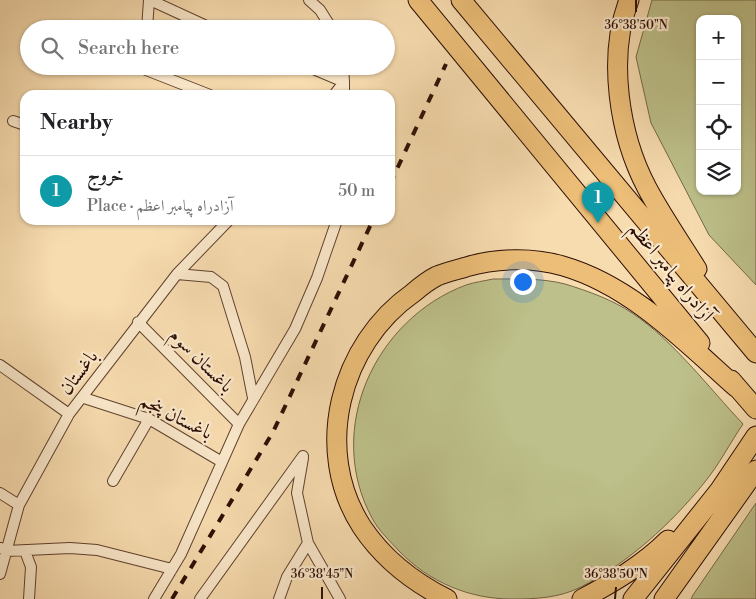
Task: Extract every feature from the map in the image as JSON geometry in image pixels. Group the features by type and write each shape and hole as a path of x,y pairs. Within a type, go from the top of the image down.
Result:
{"highway":[{"name":"آزادراه پیامبر اعظم","path":"418,0 756,409"},
{"name":"آزادراه پیامبر اعظم","path":"461,0 756,353"},
{"path":"629,0 624,14 618,58 620,101 629,144 646,187 737,331"},
{"path":"448,599 424,588 401,572 379,548 362,527 349,501 340,474 338,446 343,389 366,340 399,302 436,276 481,263 505,259 562,265 592,277 652,312 738,388"},
{"path":"633,599 719,491 756,436"},
{"path":"664,599 756,470"},
{"path":"582,599 611,583 656,553 719,491"},
{"path":"673,599 686,569"}],"street":[{"path":"148,20 149,0 193,20"},
{"path":"309,0 320,10 326,20"},
{"path":"161,75 198,90"},
{"path":"327,75 344,82"},
{"path":"344,75 344,90"},
{"path":"338,90 344,82"},
{"path":"13,122 20,124"},
{"name":"باغستان","path":"0,574 3,549 19,505 69,414 84,398 138,322 177,274 225,225"},
{"path":"154,599 172,569 253,398 295,328 317,278 335,225"},
{"path":"177,274 211,277 223,286 245,357 253,398"},
{"name":"باغستان سوم","path":"138,322 240,424"},
{"path":"0,364 69,414"},
{"name":"باغستان پنجم","path":"84,398 149,419 222,462"},
{"path":"113,481 149,419"},
{"path":"200,599 303,456 297,493 308,543 340,599"},
{"path":"0,493 19,505"},
{"path":"278,599 287,577 308,543"},
{"path":"3,549 25,552 70,548 97,550 172,569"},
{"path":"25,552 31,567 29,599"}],"green space":[{"path":"652,0 756,0 756,285 709,235 651,123 636,57"},
{"path":"493,279 556,282 600,296 625,308 647,324 676,350 743,424 709,476 663,528 632,554 598,577 573,591 556,596 512,599 480,596 451,587 437,580 411,562 381,531 372,518 359,484 354,449 357,414 367,381 384,350 406,323 434,301 466,285"},
{"path":"756,503 756,599 691,599 693,595"}],"railway":[{"path":"395,173 446,64"},
{"path":"172,599 273,432 371,225"}],"place":[{"name":"خروج","path":"598,223"}]}
